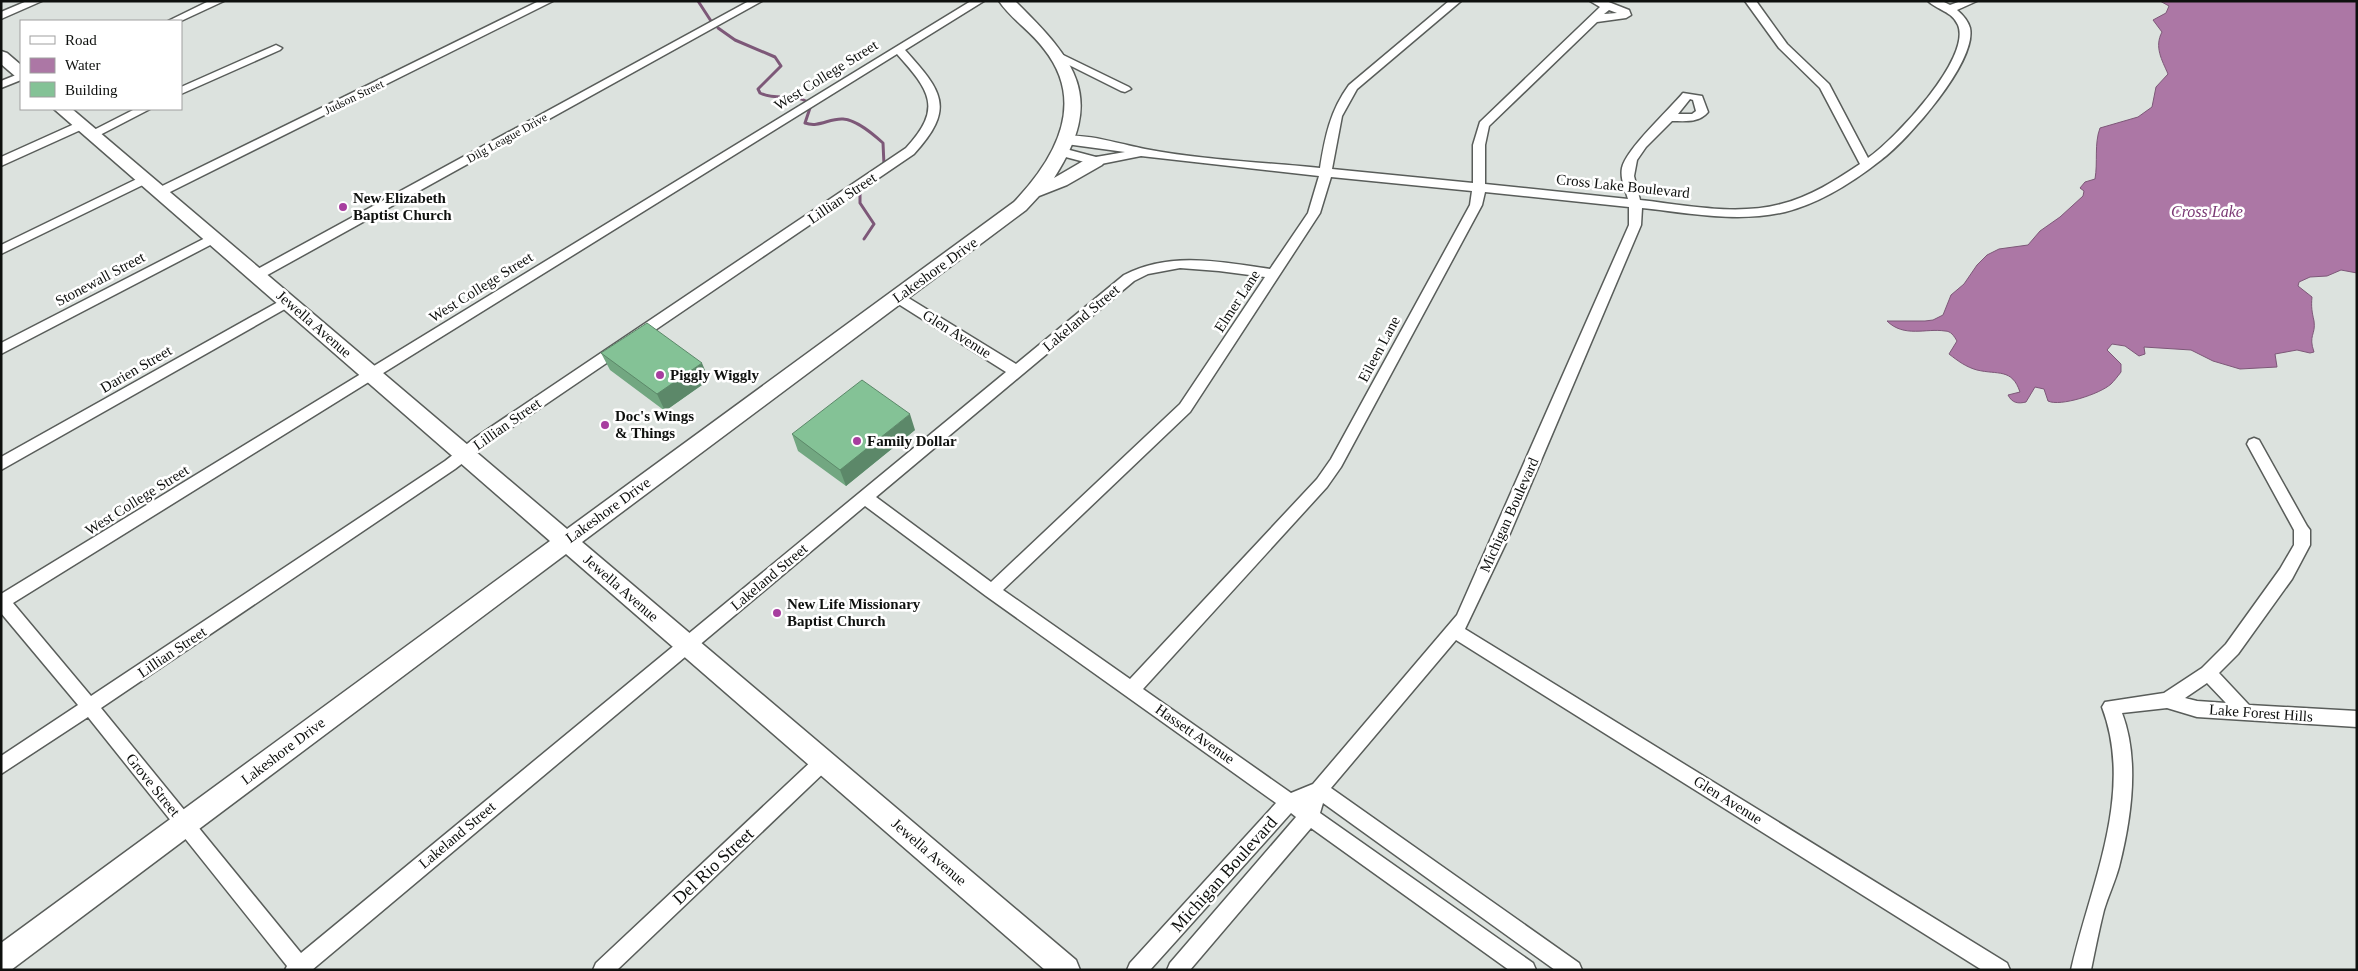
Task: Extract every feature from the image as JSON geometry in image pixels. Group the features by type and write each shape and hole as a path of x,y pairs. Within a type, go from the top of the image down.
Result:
{"main road":[{"name":"Lakeshore Drive","path":"1,960 998,223 1034,192 1050,172 1064,146 1073,111 1070,82 1057,55 1006,1"},
{"path":"1,56 20,74"},
{"name":"Jewella Avenue","path":"63,110 1066,970"},
{"path":"1034,192 1061,181 1102,160"}],"street":[{"path":"1,16 38,1"},
{"path":"175,20 219,1"},
{"name":"Judson Street","path":"160,192 548,1"},
{"name":"Dilg League Drive","path":"256,275 757,1"},
{"name":"West College Street","path":"1,602 898,49 979,1"},
{"name":"Elmer Lane","path":"992,592 1185,408 1314,213 1323,189 1334,118 1347,94 1456,1"},
{"path":"1750,1 1782,46 1825,86 1866,165"},
{"path":"1933,1 1950,9 1972,1"},
{"path":"1594,19 1626,15 1626,12 1601,4"},
{"name":"Eileen Lane","path":"1132,689 1312,495 1336,464 1476,205 1479,139 1484,125 1490,117 1594,19 1601,4"},
{"name":"Cross Lake Boulevard","path":"1064,146 1097,143 1144,154 1730,213 1767,212 1798,204 1816,196 1866,165 1896,142 1908,129 1943,85 1961,52 1966,35 1959,17 1950,9"},
{"path":"182,92 276,48"},
{"name":"Lillian Street","path":"1,766 910,151 928,130 935,113 936,102 931,89 898,49"},
{"path":"1057,55 1125,89"},
{"path":"1070,82 1096,74"},
{"path":"1,85 20,76"},
{"path":"1,162 141,110"},
{"path":"1636,204 1628,174 1629,163 1634,154 1669,118"},
{"path":"1097,143 1091,148 1091,155 1102,160 1111,145"},
{"name":"Cross Lake Boulevard","path":"1064,146 1102,160 1144,154"},
{"path":"1,250 145,179"},
{"name":"Michigan Boulevard","path":"1177,970 1310,815 1319,790 1463,620 1635,225 1636,204"},
{"name":"Stonewall Street","path":"1,349 213,238"},
{"name":"Lakeland Street","path":"299,968 1129,278 1142,270 1158,265 1184,264 1274,274"},
{"name":"Glen Avenue","path":"898,297 1016,372"},
{"name":"Darien Street","path":"1,464 287,302"},
{"path":"2081,970 2094,911 2110,867 2119,816 2122,771 2119,730 2111,707 2167,700 2208,673 2232,649 2259,613 2302,545 2302,530 2254,444"},
{"name":"Hassett Avenue","path":"865,498 992,592 1132,689 1526,970"},
{"name":"Grove Street","path":"1,602 90,707 299,968"},
{"name":"Glen Avenue","path":"1455,631 2000,970"},
{"path":"2208,673 2245,712"},
{"name":"Lake Forest Hills","path":"2167,700 2197,709 2357,720"},
{"name":"Del Rio Street","path":"603,970 823,762"},
{"path":"1319,790 1572,970"},
{"name":"Michigan Boulevard","path":"1137,970 1289,802 1319,790"}],"water":[{"name":"Cross Lake","path":"2160,1 2357,1 2357,273 2341,270 2327,276 2310,277 2299,282 2298,286 2312,297 2314,326 2312,342 2314,352 2297,350 2275,354 2277,367 2240,369 2213,361 2191,350 2144,347 2145,354 2139,356 2125,346 2112,344 2107,350 2121,364 2121,372 2106,388 2070,401 2054,402 2048,401 2044,389 2035,387 2026,402 2015,402 2008,395 2020,392 2013,379 2003,374 1973,369 1962,364 1949,354 1957,341 1951,333 1938,330 1908,331 1894,326 1887,321 1925,321 1933,320 1943,315 1951,295 1964,284 1977,265 1987,255 1999,249 2028,245 2040,231 2060,217 2083,196 2084,191 2080,188 2085,182 2095,179 2097,140 2100,128 2138,117 2152,107 2156,87 2168,74 2161,59 2159,48 2162,32 2153,20 2166,13 2169,6"}],"building":[{"path":"647,323 702,363 657,394 601,353"},
{"name":"Family Dollar","path":"862,380 910,414 840,470 792,434"}],"waterway":[{"path":"698,1 711,21"},
{"path":"718,28 735,40 775,57 781,66 758,89 760,93 772,97 802,99 808,102"},
{"path":"810,108 805,123 819,124 843,119 854,122 870,132 883,143 884,165"},
{"path":"860,189 860,203 874,224 864,239"}],"place":[{"name":"New Elizabeth Baptist Church","path":"343,207"},
{"name":"Piggly Wiggly","path":"660,375"},
{"name":"Doc's Wings & Things","path":"605,425"},
{"name":"Family Dollar","path":"857,441"},
{"name":"New Life Missionary Baptist Church","path":"777,613"}]}
